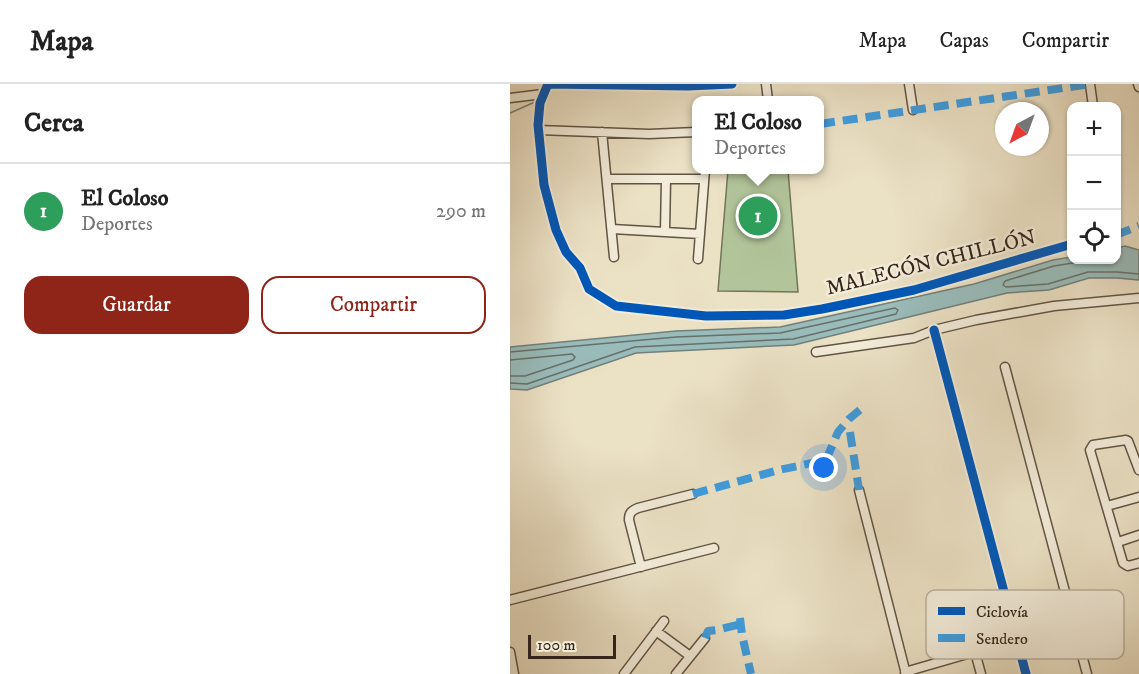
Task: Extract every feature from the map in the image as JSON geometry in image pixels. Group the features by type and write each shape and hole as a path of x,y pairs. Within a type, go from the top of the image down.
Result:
{"street":[{"path":"692,132 649,134 538,130 540,103 548,84 688,86 732,84"},
{"path":"909,84 913,110"},
{"path":"1090,84 1092,102"},
{"path":"510,98 543,94"},
{"name":"MALECÓN CHILLÓN","path":"538,130 544,185 556,230 566,252 580,268 589,289 616,306 706,316 784,315 914,290 1067,245"},
{"path":"602,132 614,257"},
{"path":"698,259 705,174"},
{"path":"607,178 704,179"},
{"path":"665,232 666,179"},
{"path":"612,229 700,234"},
{"path":"816,352 914,338 934,330 976,320 1054,306 1139,298"},
{"path":"934,330 1003,590"},
{"path":"1005,367 1065,590"},
{"path":"1139,470 1138,460 1130,443 1125,440 1091,447 1123,563 1128,566 1139,562"},
{"path":"860,490 906,673 951,659"},
{"path":"640,567 629,513 638,508 693,494"},
{"path":"1107,506 1139,497"},
{"path":"1118,542 1139,535"},
{"path":"510,600 714,548"},
{"path":"624,674 664,621"},
{"path":"656,631 690,656"},
{"path":"676,674 705,638"},
{"path":"510,652 514,674"},
{"path":"977,659 981,674"},
{"path":"1022,659 1026,674"},
{"path":"1083,659 1087,674"},
{"path":"938,663 941,674"}],"green space":[{"path":"728,174 788,174 798,292 718,291"}],"water":[{"path":"1121,247 1139,250 1139,280 1089,278 1049,290 1007,293 794,345 636,353 527,390 510,389 510,347 676,331 780,327 974,284 1053,260 1067,258 1067,264 1121,264"}],"waterway":[{"path":"510,113 537,101"}],"marked path":[{"path":"824,123 1090,84"},
{"path":"1121,233 1139,226"},
{"path":"693,494 779,470 826,460 838,432 861,409"},
{"path":"850,432 859,490"},
{"path":"740,618 751,674"},
{"path":"705,638 708,631 741,624"}],"cycle path":[{"path":"732,84 688,86 548,84 540,103 538,125 544,185 556,230 566,252 580,268 589,289 616,306 706,316 784,315 914,290 1067,245"},
{"path":"934,330 1004,590"},
{"path":"1022,659 1026,674"}],"place":[{"name":"El Coloso","path":"758,216"}]}
